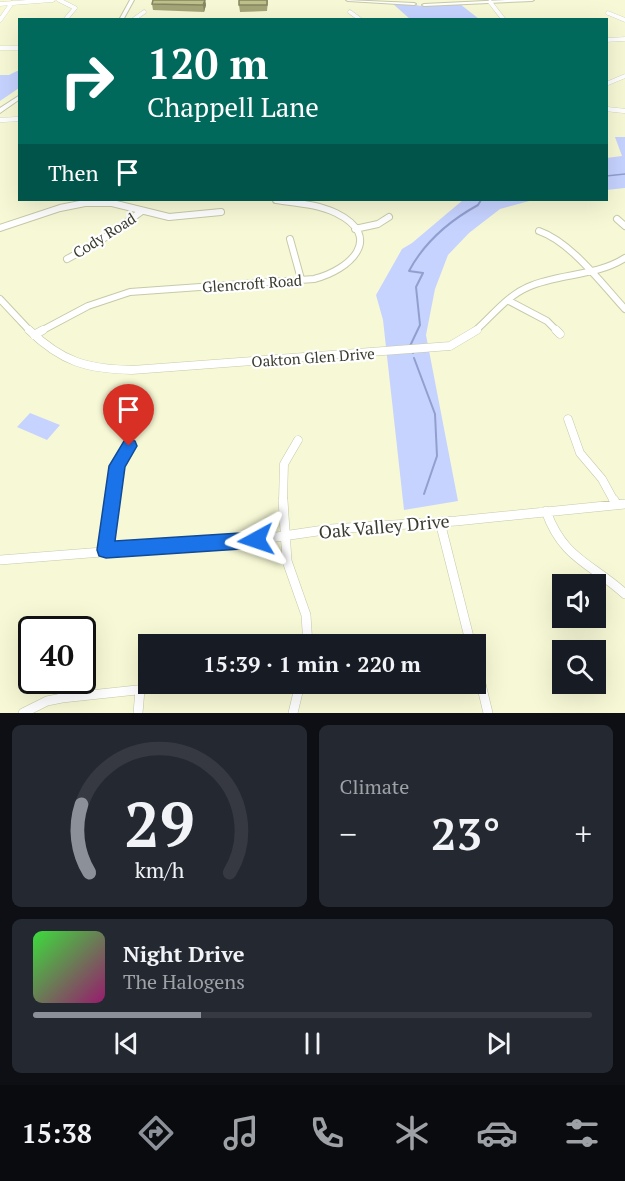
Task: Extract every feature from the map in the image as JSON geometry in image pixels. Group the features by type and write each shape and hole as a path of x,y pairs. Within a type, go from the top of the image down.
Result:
{"main road":[{"path":"122,18 132,0"},
{"path":"128,18 138,0"},
{"path":"348,0 424,3 532,0"},
{"path":"0,105 18,92"},
{"path":"0,111 18,98"}],"street":[{"path":"0,4 53,0"},
{"path":"59,0 75,8 67,18"},
{"path":"490,2 502,18"},
{"path":"0,20 12,3"},
{"path":"136,18 144,12"},
{"path":"350,12 358,18"},
{"path":"608,13 625,20"},
{"path":"608,40 625,39"},
{"path":"0,48 18,48"},
{"path":"608,82 625,76"},
{"path":"608,109 625,111"},
{"path":"0,120 18,119"},
{"name":"Cody Road","path":"0,228 55,209 90,201 114,202 169,217 221,212"},
{"path":"282,201 328,209 344,218 355,230 378,224 389,217"},
{"name":"Cody Road","path":"67,259 100,241 142,211"},
{"path":"617,219 625,226"},
{"name":"Glencroft Road","path":"34,335 99,301 132,291 329,276 349,265 360,250 360,240 355,230"},
{"path":"540,231 556,238 625,309"},
{"path":"290,239 301,279"},
{"name":"Oakton Glen Drive","path":"0,299 48,349 69,361 90,368 115,371 425,350 450,346 465,341 520,291 532,285 610,267 625,258"},
{"path":"509,301 550,323 560,333"},
{"path":"568,418 580,453 621,504"},
{"path":"298,440 287,455 282,477 289,570 308,614 308,634"},
{"path":"106,550 117,466 129,446"},
{"name":"Oak Valley Drive","path":"0,560 286,537 331,530 621,504"},
{"path":"546,511 557,537 568,551 625,594"},
{"path":"440,522 468,634"},
{"path":"23,713 53,699 138,690"},
{"path":"138,713 140,694"},
{"path":"293,713 297,694"},
{"path":"483,694 488,713"}],"shaded area":[{"path":"405,3 421,6 460,4 478,18 409,18 393,4"},
{"path":"18,71 18,89 0,101 0,75 9,75"},
{"path":"615,137 625,137 625,188 608,190 608,158 622,156"},
{"path":"462,201 529,201 500,209 469,233 448,255 435,289 426,335 458,501 404,510 383,320 376,295 402,249"},
{"path":"30,413 60,425 47,440 17,427"}],"building":[{"path":"153,0 205,0 203,5 152,4"},
{"path":"239,0 267,0 267,5 239,5"}],"waterway":[{"path":"608,176 625,174"},
{"path":"413,353 410,346 420,325 416,287 423,273 409,271 430,241 480,201"},
{"path":"414,358 435,414 437,456 424,494"}],"route":[{"path":"129,446 117,466 106,550 256,540"}]}
